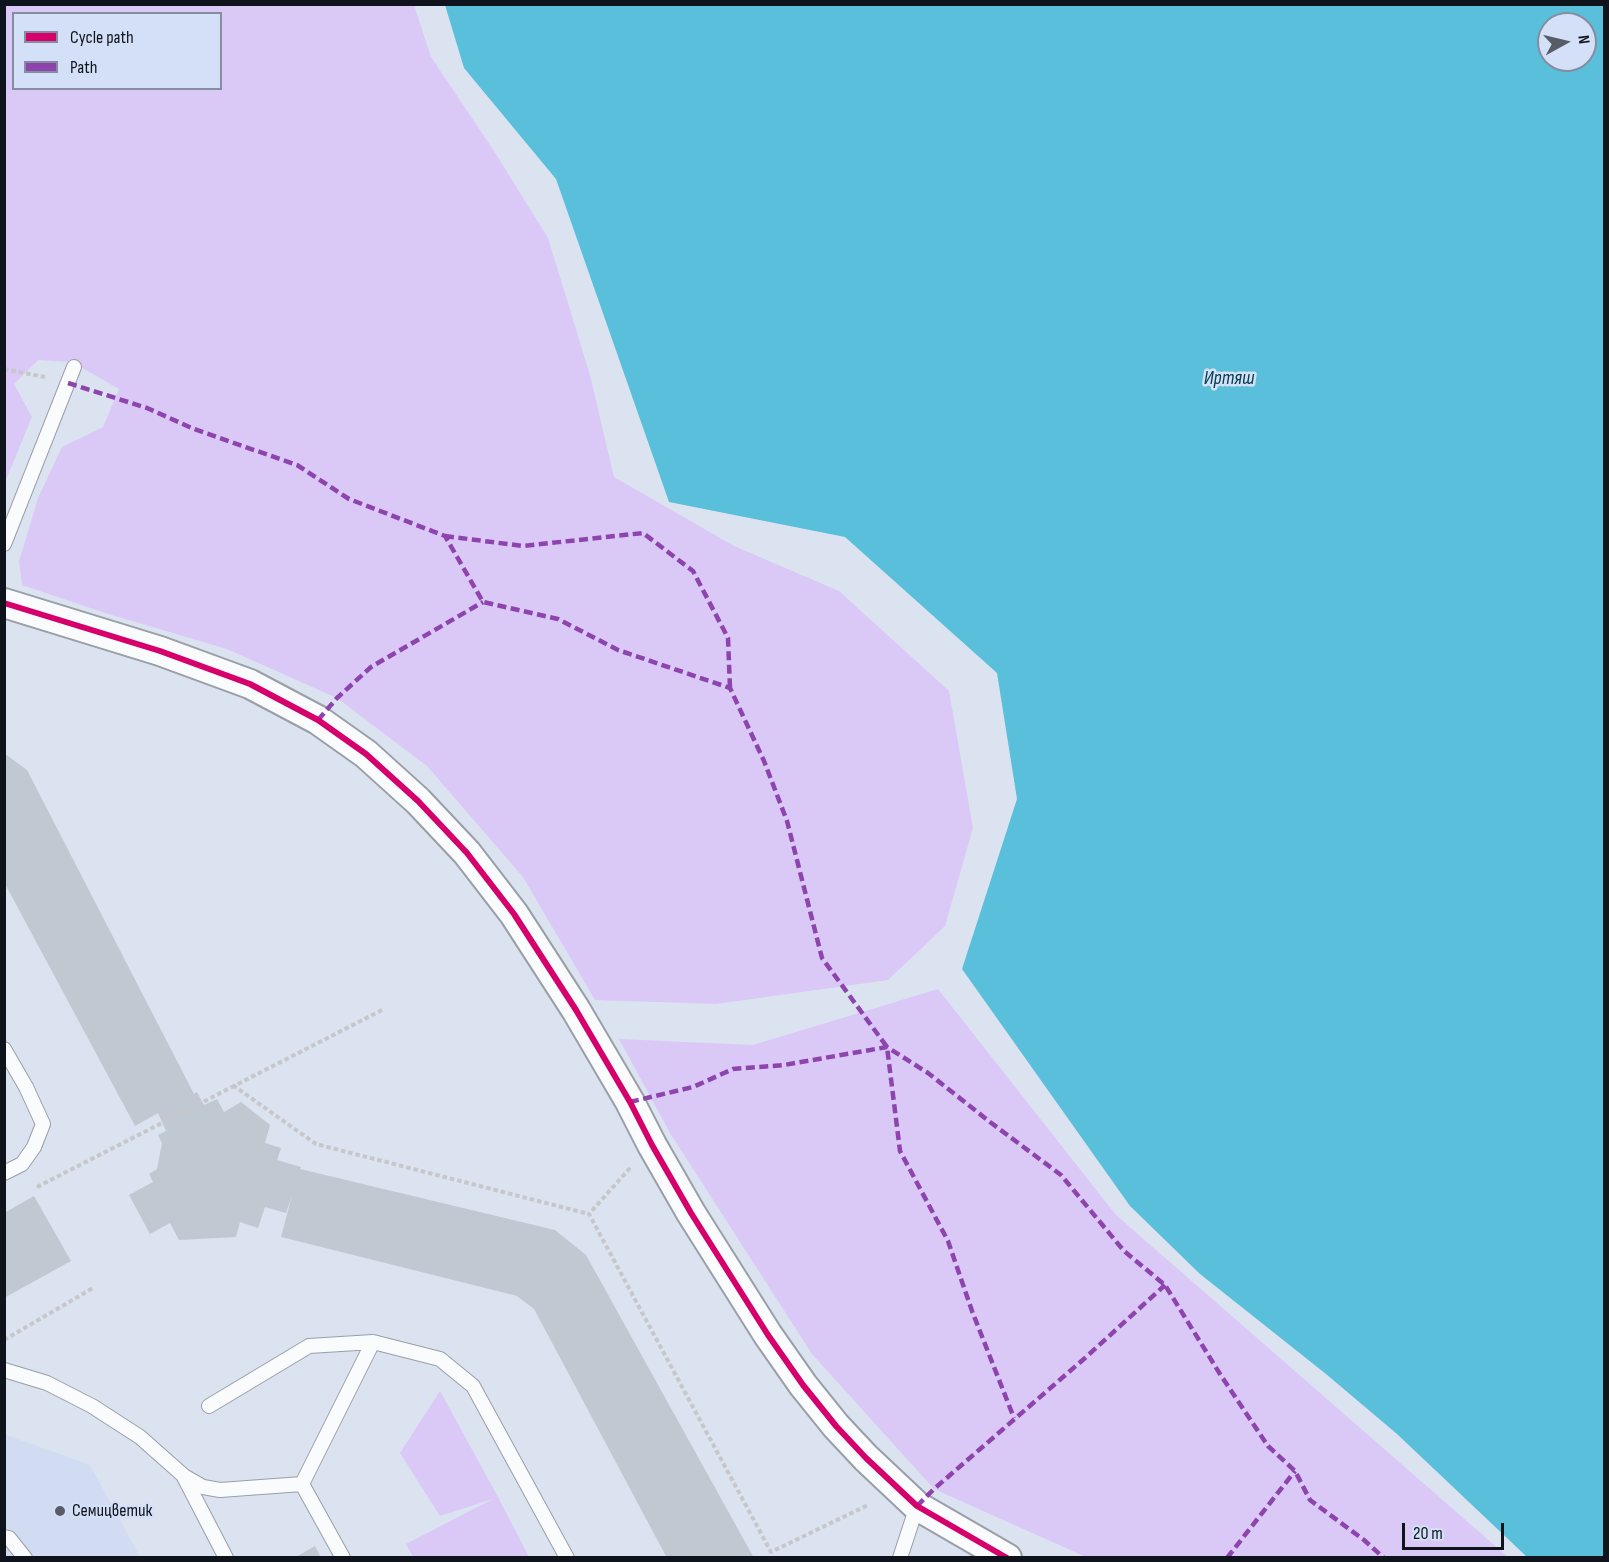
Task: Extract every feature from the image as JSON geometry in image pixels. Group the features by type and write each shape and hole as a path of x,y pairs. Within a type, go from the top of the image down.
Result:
{"street":[{"path":"4,603 160,651 250,684 318,720 366,754 426,810 467,853 514,914 576,1010 691,1213 735,1285 803,1385 836,1426 908,1498 1007,1557"}],"lane":[{"path":"4,544 74,367"},
{"path":"4,1049 26,1087 43,1124 34,1147 22,1164 4,1173"},
{"path":"302,1484 373,1342"},
{"path":"209,1406 309,1346 373,1342 440,1359 473,1386 567,1557"},
{"path":"4,1370 47,1383 92,1406 140,1437 184,1476 203,1487 220,1490 302,1484"},
{"path":"184,1476 226,1557"},
{"path":"302,1484 343,1557"},
{"path":"900,1557 908,1498"},
{"path":"4,1538 9,1538 25,1557"}],"path":[{"path":"4,369 68,382"},
{"path":"37,1187 382,1010"},
{"path":"234,1086 316,1144 589,1214 771,1552 777,1557"},
{"path":"589,1214 652,1144"},
{"path":"4,1340 93,1288"},
{"path":"771,1552 908,1498"}],"shaded area":[{"path":"5,5 414,5 431,57 494,151 548,238 590,375 614,477 734,546 839,591 949,691 973,828 945,926 888,980 716,1004 595,1000 523,877 427,766 337,698 227,649 105,613 22,585 19,561 38,498 62,447 103,427 119,389 72,362 38,360 14,384 32,417 5,482"},
{"path":"938,989 1116,1215 1508,1557 1086,1557 934,1489 812,1354 670,1133 619,1039 753,1045"},
{"path":"440,1391 529,1557 413,1557 406,1544 493,1499 440,1516 400,1453"},
{"name":"Семицветик","path":"4,1434 90,1465 140,1557 5,1557"}],"water":[{"name":"Иртяш","path":"445,5 1604,5 1604,1557 1527,1557 1397,1434 1326,1374 1200,1274 1130,1206 962,969 1017,799 997,673 845,537 669,502 556,179 464,68"}],"building":[{"path":"4,753 27,770 194,1094 197,1092 204,1105 217,1099 224,1112 241,1102 270,1125 265,1143 281,1148 277,1160 301,1167 300,1169 555,1230 586,1255 754,1558 667,1558 534,1309 517,1296 281,1237 292,1195 286,1213 265,1207 258,1228 240,1222 236,1237 179,1240 170,1223 150,1234 129,1195 153,1182 149,1174 157,1169 162,1143 158,1135 166,1131 158,1113 135,1126 4,882"},
{"path":"34,1196 71,1261 4,1298 4,1213"},
{"path":"315,1546 321,1558 294,1558"}],"marked path":[{"path":"68,383 147,408 194,429 297,465 349,499 445,536 483,602 558,619 618,650 730,688 764,761 787,821 822,958 887,1047 900,1151 948,1241 972,1311 1014,1418"},
{"path":"445,536 523,546 643,533 693,571 728,638 730,688"},
{"path":"318,720 337,698 371,667 483,602"},
{"path":"630,1102 693,1087 733,1069 784,1065 887,1047 928,1073 1061,1175 1124,1251 1165,1285 1268,1446 1295,1471 1310,1500 1364,1540 1384,1558"},
{"path":"917,1506 1165,1285"},
{"path":"1227,1558 1295,1471"}],"cycle path":[{"path":"4,603 160,651 250,684 318,720 366,754 418,801 467,853 514,914 576,1010 691,1213 768,1335 803,1385 836,1426 866,1458 917,1506 1007,1558"}],"place":[{"name":"Семицветик","path":"60,1511"}]}
